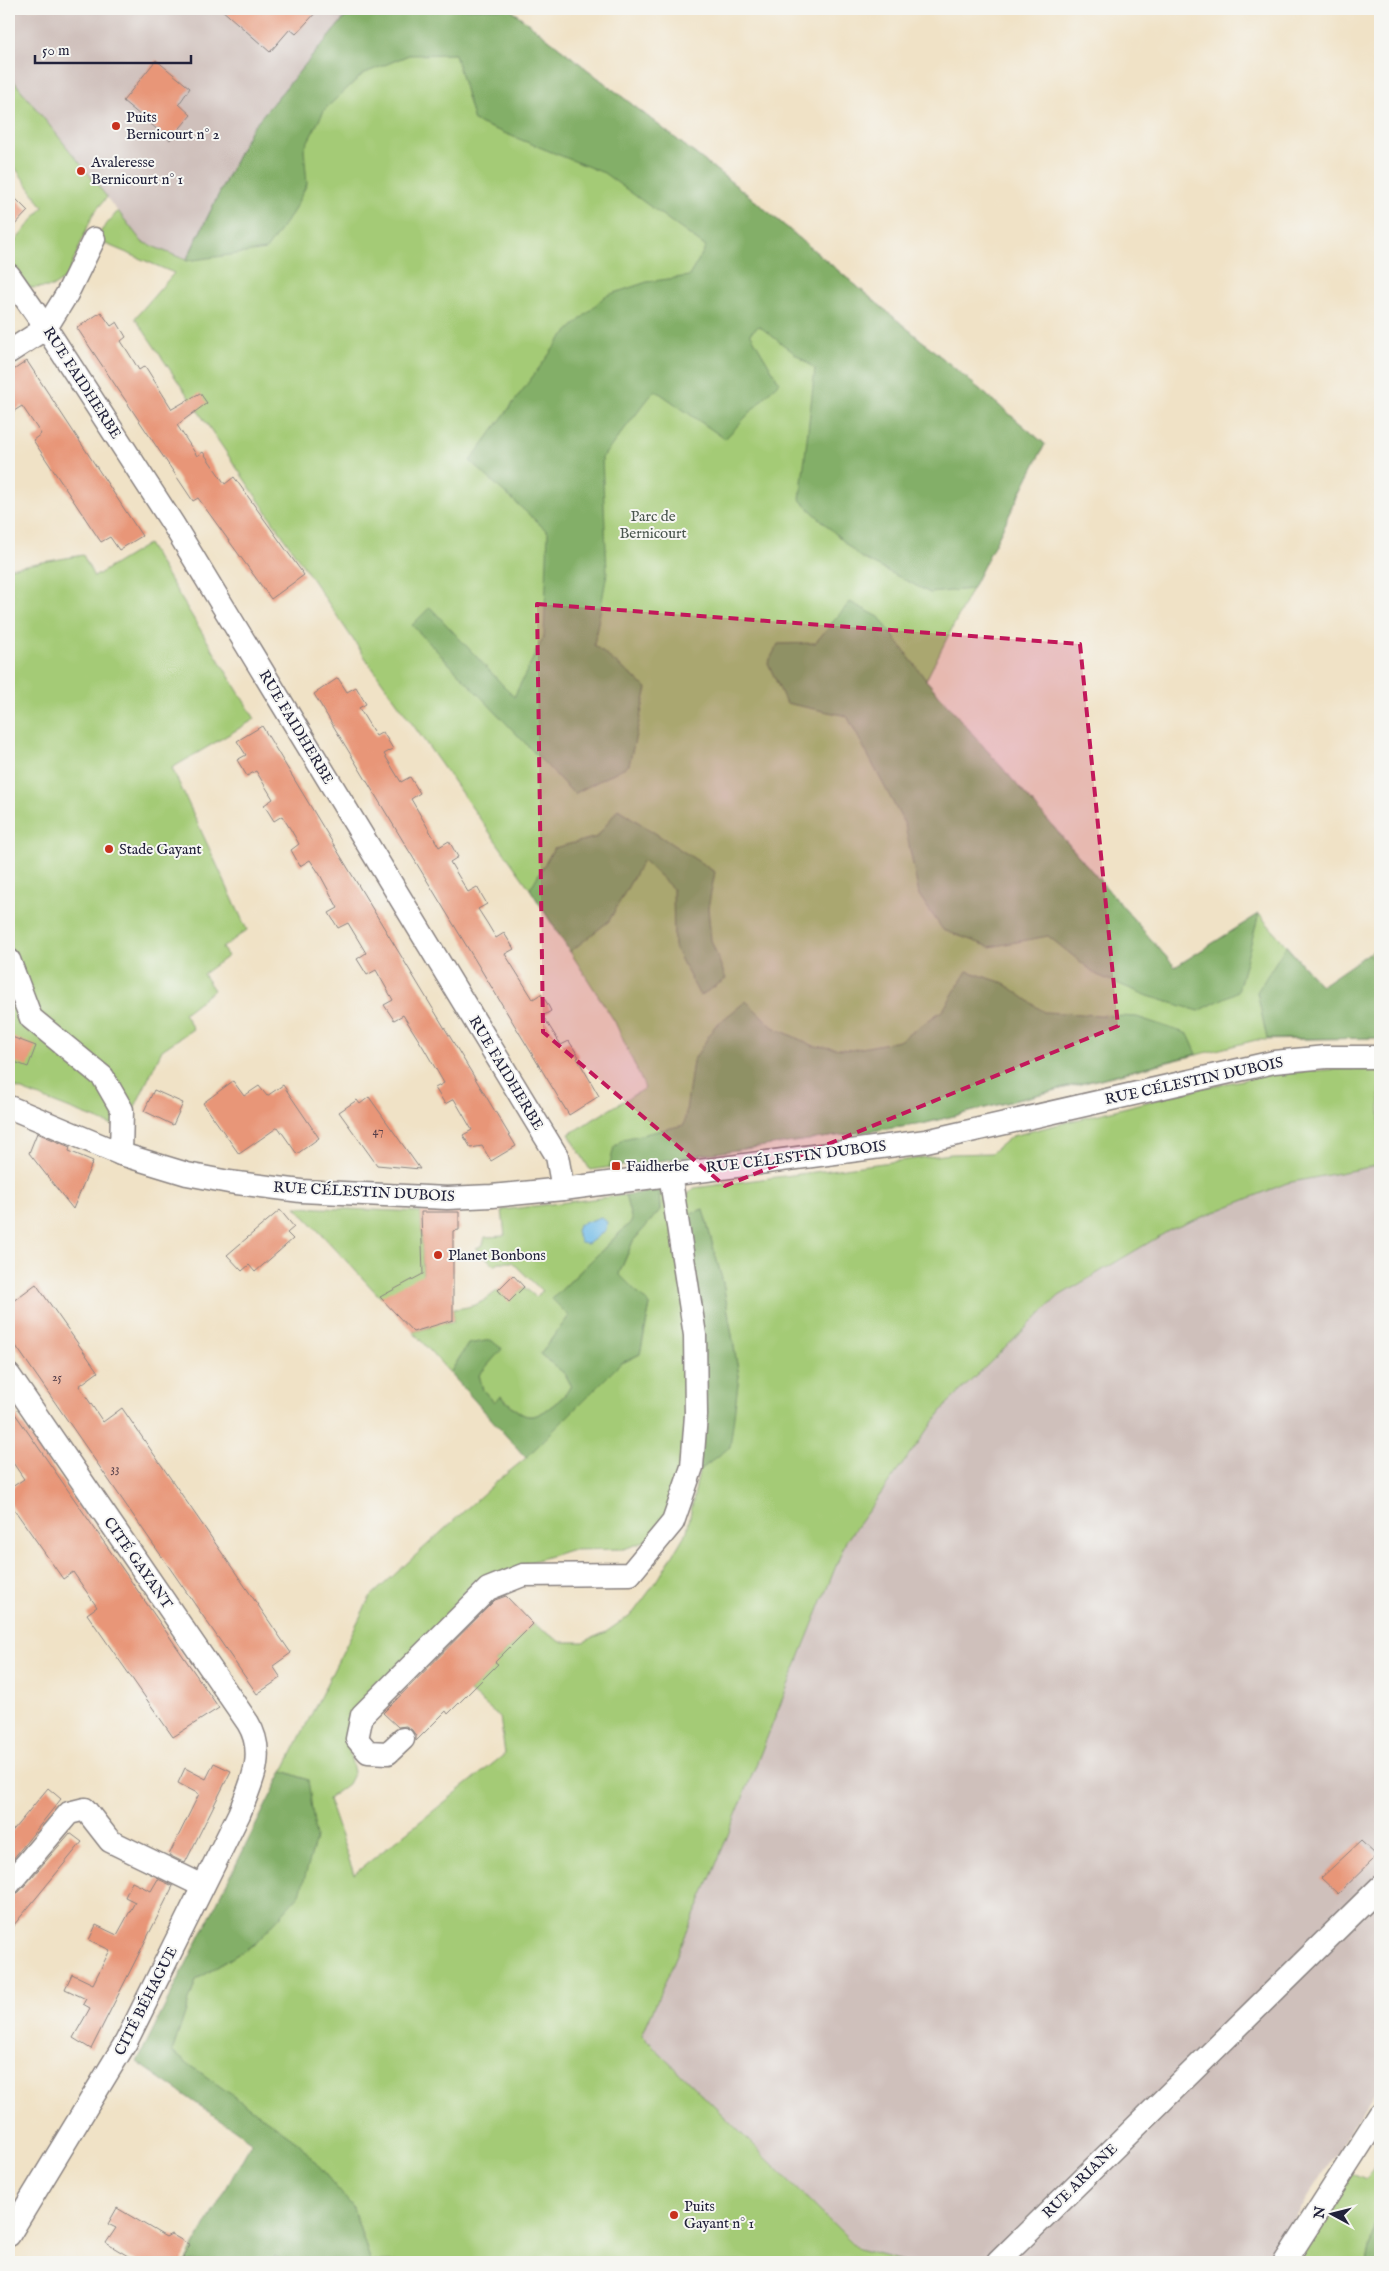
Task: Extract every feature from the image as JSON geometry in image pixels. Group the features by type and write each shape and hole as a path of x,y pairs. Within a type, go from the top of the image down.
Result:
{"street":[{"path":"9,352 46,328 67,294 94,239"},
{"name":"RUE FAIDHERBE","path":"9,275 46,328 173,524 557,1156 563,1189"},
{"path":"9,960 32,1018 103,1077 122,1110 121,1154"},
{"name":"RUE CÉLESTIN DUBOIS","path":"9,1107 121,1154 188,1174 229,1182 301,1191 447,1198 563,1189 926,1141 1274,1062 1326,1057 1380,1057"},
{"path":"403,1739 388,1753 368,1752 357,1739 362,1715 488,1589 523,1575 630,1574 673,1522 692,1466 696,1405 695,1335 670,1174"},
{"name":"CITÉ GAYANT","path":"9,1375 248,1723 254,1733 258,1755"},
{"name":"CITÉ BÉHAGUE","path":"9,2235 116,2059 239,1814 254,1776 258,1755"},
{"path":"9,1884 69,1813 85,1809 110,1841 204,1886"},
{"name":"RUE ARIANE","path":"998,2262 1380,1887"},
{"path":"1285,2262 1380,2114"}],"highlighted area":[{"path":"537,604 1080,644 1118,1026 725,1186 543,1032"}],"shaded area":[{"path":"9,9 352,9 251,129 186,261 142,242 9,75"},
{"path":"1380,1165 1380,2083 1268,2262 905,2262 859,2249 642,2035 713,1872 846,1541 947,1404 1059,1296 1170,1230 1287,1183"}],"green space":[{"name":"Parc de Bernicourt","path":"352,9 510,9 748,195 1045,444 926,680 1175,967 1259,914 1321,986 1380,946 1380,1038 1256,1040 922,1124 590,1170 569,1134 645,1088 615,1022 530,889 371,666 135,318 174,273 94,239 118,211 142,242 186,260 251,129"},
{"path":"352,9 510,9 748,195 1045,444 972,589 930,593 860,557 800,500 815,369 759,326 750,333 779,382 725,439 655,390 602,458 607,573 594,645 647,688 629,765 574,794 412,625 430,607 514,697 544,636 548,532 470,461 562,337 605,296 647,282 689,276 706,247 604,173 474,121 455,54 409,55 363,74 325,109 304,149 307,184 293,212 266,250 186,261 251,129"},
{"path":"9,75 107,197 93,214 67,277 52,287 29,288 9,260 9,249 43,207 9,159"},
{"name":"Stade Gayant","path":"148,544 255,719 172,768 247,930 222,948 228,956 203,974 214,990 184,1013 193,1029 162,1050 124,1130 9,1085 9,568 83,555 94,577"},
{"path":"850,602 879,617 926,680 1175,967 1259,914 1238,991 1199,1011 1148,996 1097,975 1048,936 990,947 943,930 919,895 905,825 847,716 786,703 768,663 778,644 815,643"},
{"path":"618,809 715,872 708,908 711,940 726,979 700,996 674,946 673,889 643,860 609,921 570,952 530,889 554,848 597,837"},
{"path":"1286,946 1321,986 1369,953 1380,974 1380,1038 1267,1039 1257,992"},
{"path":"967,971 1004,983 1044,1012 1137,1017 1188,1034 1197,1054 922,1124 609,1168 614,1147 623,1139 684,1125 693,1061 715,1026 746,1001 773,1027 814,1046 851,1050 899,1041 943,1010"},
{"path":"1337,1069 1380,1070 1380,1165 1287,1183 1170,1230 1059,1296 947,1404 846,1541 713,1872 642,2035 858,2249 905,2262 371,2262 352,2206 172,2052 196,1980 256,1943 308,1780 283,1771 370,1597 496,1482 526,1458 620,1364 640,1354 650,1305 619,1274 633,1241 660,1210 659,1190 667,1200 689,1335 684,1465 670,1512 656,1534 641,1543 624,1549 570,1550 527,1563 490,1582 355,1709 348,1726 348,1746 354,1772 348,1784 328,1799 354,1874 505,1754 500,1717 470,1692 497,1664 495,1662 533,1624 561,1642 583,1642 606,1632 633,1613 659,1578 687,1531 699,1471 739,1376 723,1283 703,1209 682,1217 684,1198 694,1188 951,1154 991,1153 1012,1136 1206,1087 1274,1074"},
{"path":"659,1190 660,1210 633,1241 619,1274 650,1305 640,1354 620,1364 526,1458 450,1373 468,1344 491,1340 502,1349 479,1375 483,1390 494,1402 500,1396 519,1412 530,1416 544,1411 561,1398 571,1385 565,1374 540,1354 569,1316 552,1299 632,1221 625,1195"},
{"path":"625,1195 632,1221 552,1299 569,1316 540,1354 565,1374 571,1385 566,1394 556,1403 537,1415 531,1416 520,1413 501,1396 494,1402 483,1390 479,1375 502,1348 468,1344 450,1373 413,1332 431,1327 380,1297 296,1207 421,1212 423,1279 440,1322 453,1322 453,1309 477,1304 498,1290 509,1301 524,1287 536,1297 542,1291 512,1262 499,1262 495,1266 476,1248 483,1245 485,1237 505,1236 502,1210"},
{"path":"703,1209 723,1283 739,1376 730,1447 699,1471 682,1217"},
{"path":"283,1771 308,1780 316,1838 300,1894 256,1943 196,1980 172,2052 299,2143 352,2206 371,2262 285,2262 275,2256 271,2262 185,2262 252,2142 137,2062"},
{"path":"1380,2161 1380,2220 1374,2226 1367,2262 1295,2262 1352,2173 1366,2179"},
{"path":"1380,2220 1380,2262 1367,2262 1374,2226"}],"water":[{"path":"601,1217 607,1222 606,1230 588,1244 581,1243 576,1231 578,1225"}],"building":[{"path":"221,9 319,9 296,34 290,29 270,52"},
{"path":"156,60 190,88 179,104 191,115 170,140 123,101"},
{"path":"9,192 28,211 9,231"},
{"path":"101,312 111,326 117,322 126,337 121,341 139,370 145,366 172,409 200,393 207,403 177,425 197,456 203,452 225,484 234,477 304,575 271,599 198,498 193,501 77,328"},
{"path":"27,361 142,536 119,550 110,537 101,542 33,440 41,434 22,406 14,411 9,403 9,373"},
{"path":"338,678 347,692 356,687 366,704 359,708 376,736 383,732 393,749 384,754 401,782 410,777 420,793 411,799 439,847 449,841 458,857 450,862 468,892 477,887 487,904 478,909 496,938 504,933 514,949 505,954 533,999 541,994 547,1003 551,1011 543,1016 561,1045 569,1041 579,1057 577,1058 599,1096 569,1115 314,694"},
{"path":"262,726 516,1146 491,1161 482,1146 471,1148 463,1135 472,1130 454,1099 445,1104 435,1088 444,1083 403,1015 394,1020 384,1005 393,1000 376,970 367,975 357,959 366,953 348,923 338,928 329,913 338,908 319,873 310,860 300,866 291,850 299,844 282,816 274,821 264,805 273,799 256,771 247,776 237,760 246,755 237,741"},
{"path":"9,1036 36,1046 28,1067 9,1060"},
{"path":"233,1081 244,1096 259,1086 267,1096 283,1085 319,1138 297,1154 278,1127 239,1154 203,1103"},
{"path":"154,1090 183,1103 173,1125 144,1111"},
{"path":"369,1097 420,1169 377,1165 339,1112 357,1100 360,1104"},
{"path":"37,1133 70,1147 69,1151 93,1161 73,1209 29,1153"},
{"path":"280,1210 294,1227 287,1233 293,1239 255,1272 249,1265 242,1271 227,1255"},
{"path":"421,1212 459,1212 459,1230 453,1231 453,1320 413,1332 380,1297 423,1274"},
{"path":"513,1275 524,1287 509,1302 498,1290"},
{"path":"36,1284 98,1372 79,1386 103,1422 122,1408 291,1653 273,1666 281,1678 257,1694 9,1336 9,1304"},
{"path":"9,1405 219,1708 173,1737 87,1614 97,1607 73,1572 63,1579 9,1502 9,1489 24,1479 9,1457"},
{"path":"506,1596 533,1624 495,1662 498,1664 448,1714 446,1711 416,1741 416,1736 412,1730 406,1726 398,1727 383,1713 495,1600"},
{"path":"214,1763 231,1771 185,1863 169,1855 199,1794 178,1783 185,1768 206,1779"},
{"path":"48,1788 61,1799 9,1864 9,1835"},
{"path":"70,1833 82,1842 9,1931 9,1897 19,1892"},
{"path":"1361,1841 1377,1856 1338,1894 1321,1878"},
{"path":"158,1879 173,1886 91,2049 73,2038 90,2008 83,2004 86,1999 65,1989 72,1974 93,1984 110,1950 89,1940 96,1925 117,1935 135,1902 125,1897 132,1882 151,1891"},
{"path":"117,2208 166,2237 171,2234 190,2245 181,2262 138,2262 106,2243 116,2228 108,2224"}],"place":[{"name":"Puits Bernicourt n° 2","path":"116,126"},
{"name":"Avaleresse Bernicourt n° 1","path":"81,171"},
{"name":"Stade Gayant","path":"109,849"},
{"name":"Faidherbe","path":"616,1166"},
{"name":"Planet Bonbons","path":"438,1255"},
{"name":"Puits Gayant n° 1","path":"674,2215"}]}
